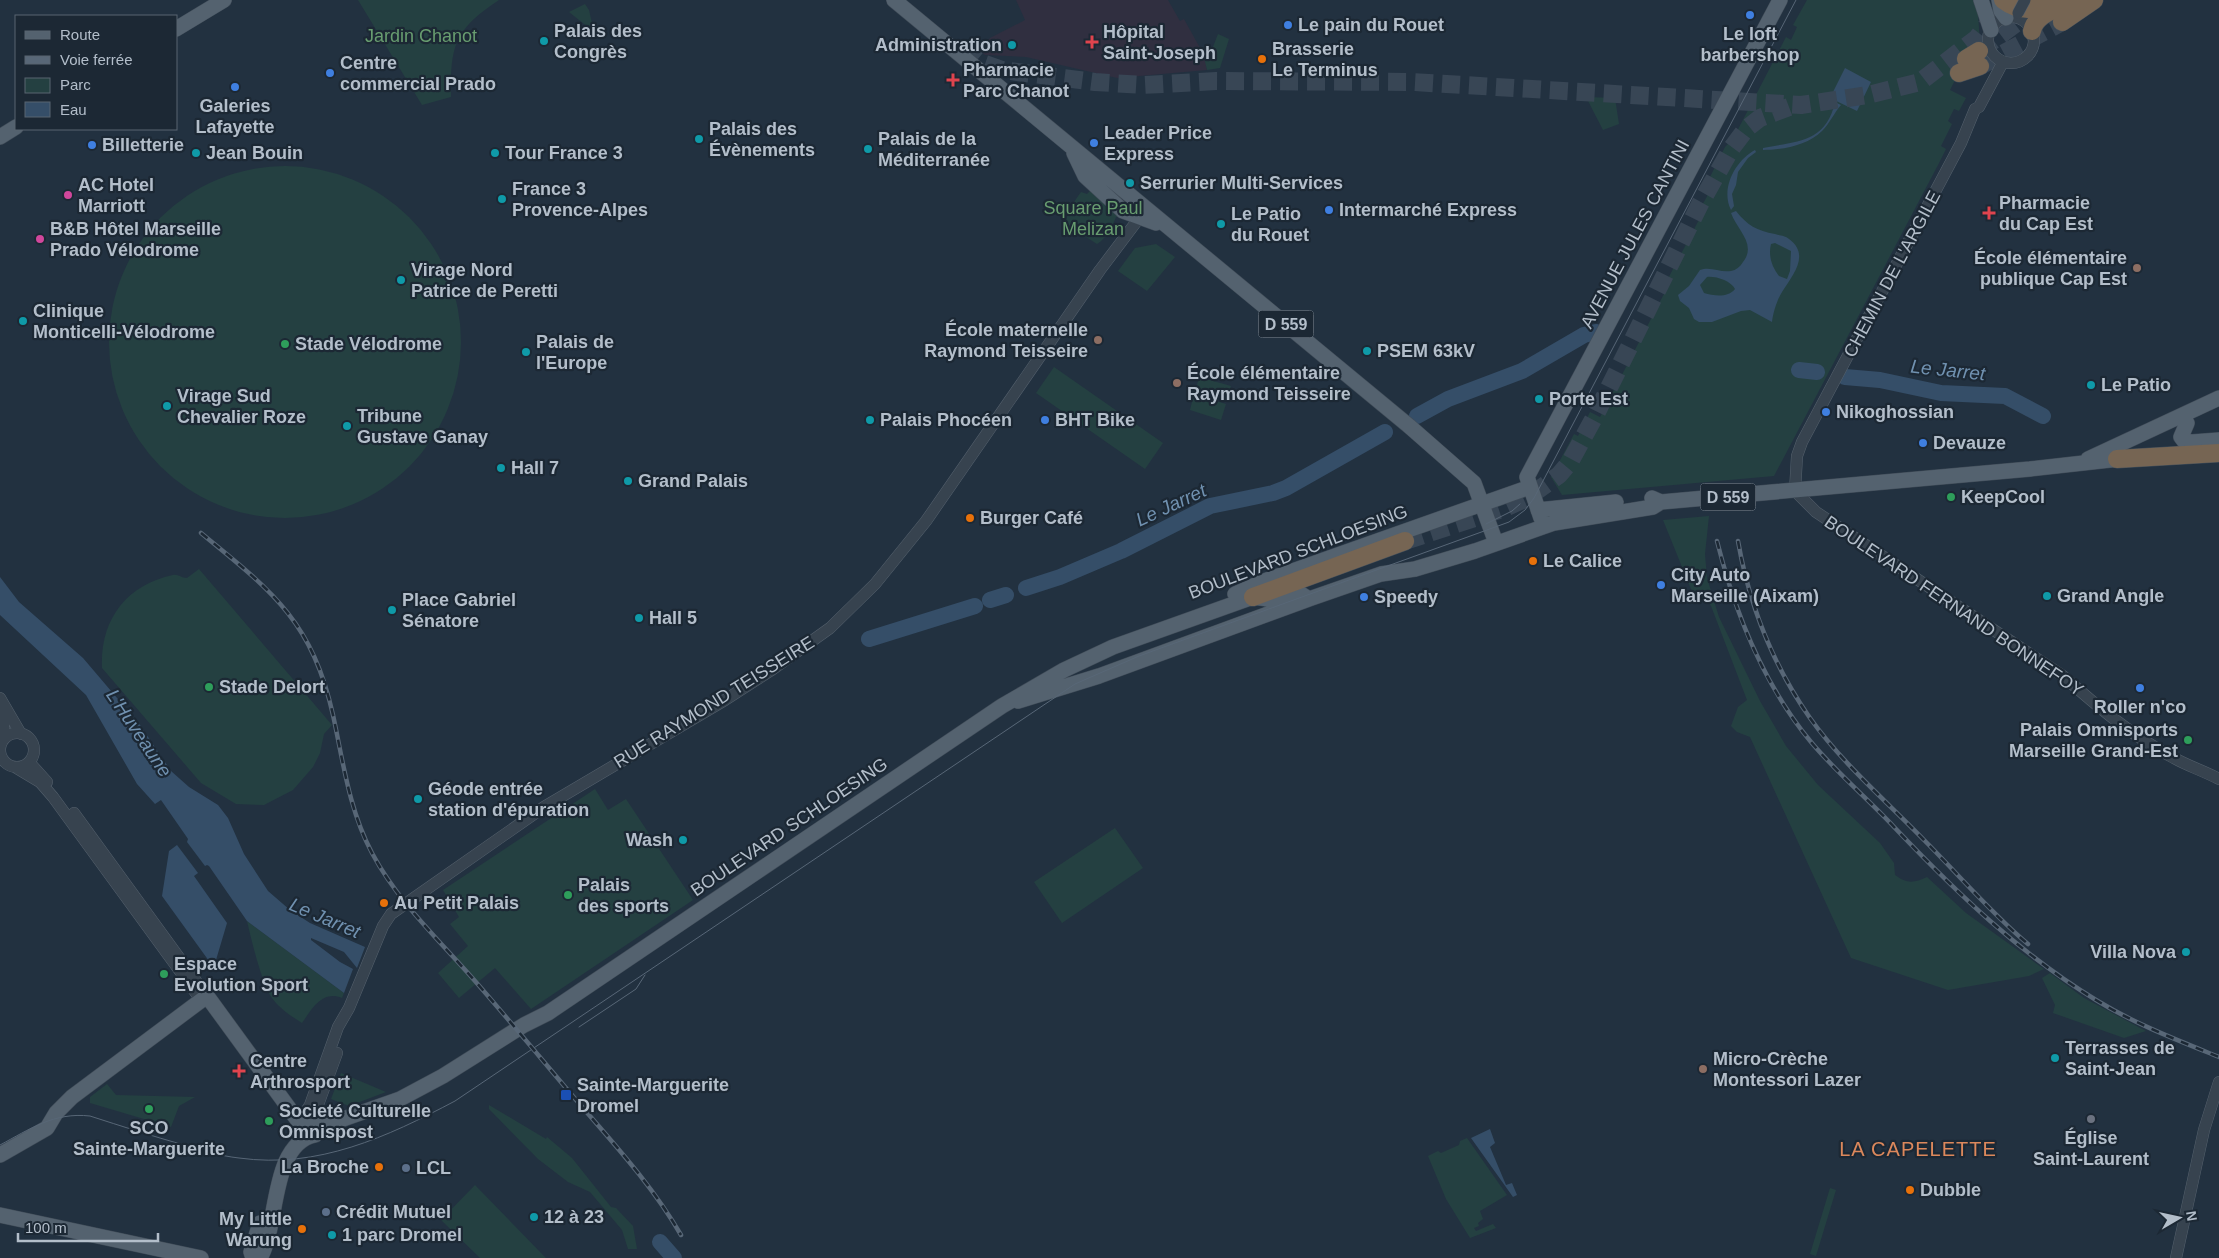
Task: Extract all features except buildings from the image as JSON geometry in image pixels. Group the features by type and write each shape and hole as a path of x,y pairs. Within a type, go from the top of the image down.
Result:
{"highway":[{"path":"2000,0 2017,9 2045,6 2058,0"},
{"path":"2033,35 2033,25 2039,18 2071,0"},
{"path":"2062,22 2094,0"},
{"path":"2117,459 2217,450"},
{"path":"1253,597 1405,541"}],"main road":[{"path":"178,28 224,0"},
{"name":"D 559","path":"894,0 1071,147 1143,213 1170,229 1405,423 1474,483 1480,504 1496,543 1544,527 1611,512 1653,507 1661,502 2078,464"},
{"name":"AVENUE JULES CANTINI","path":"1530,487 1527,478 1530,472 1780,0"},
{"path":"1981,0 1991,30"},
{"path":"2000,0 2001,11 2014,16"},
{"path":"0,136 15,128"},
{"path":"2217,450 2184,441 2181,437 2185,419 2219,398"},
{"path":"2078,464 2185,419 2219,410"},
{"path":"2078,464 2117,459"},
{"path":"1530,487 1544,527"},
{"name":"BOULEVARD SCHLOESING","path":"1132,640 1146,629 1216,603 1264,581 1530,487"},
{"name":"D 559","path":"1538,510 1652,498 1661,502"},
{"name":"BOULEVARD SCHLOESING","path":"1002,706 1100,676 1381,574 1415,569 1496,543"},
{"name":"BOULEVARD SCHLOESING","path":"305,1129 368,1121 410,1104 478,1066 529,1031 548,1013 1002,706 1064,670 1132,640 1253,597 1268,599 1296,590 1309,599"},
{"path":"0,1155 47,1128 56,1113 72,1097 204,998 305,1129"},
{"path":"253,1258 252,1252 280,1156 305,1129"},
{"path":"260,1258 283,1172 290,1154 305,1129"},
{"path":"0,1216 201,1258"}],"street":[{"path":"2014,16 2026,23 2033,35 2031,52 2024,60 2015,63 2003,62 1997,59 1990,49 1989,36 1991,30 1997,22 2014,16 2025,0"},
{"path":"2033,35 2052,19 2082,0"},
{"name":"CHEMIN DE L'ARGILE","path":"1795,491 1797,456 1802,442 1961,143 1975,109 1979,107 2003,62"},
{"name":"RUE RAYMOND TEISSEIRE","path":"305,1129 310,1106 338,1028 374,945 391,914 544,808 725,700 770,671 830,628 875,584 935,509 1100,270 1143,213"},
{"name":"BOULEVARD FERNAND BONNEFOY","path":"1795,491 1802,500 1821,515 2057,672 2100,708 2137,734 2172,757 2219,779"},
{"path":"0,698 21,734"},
{"path":"0,715 4,721 5,738 1,745 0,754 6,762 40,782 53,797 204,998"},
{"path":"5,738 16,733 21,734 29,738 34,747 29,762 25,765 15,766"},
{"path":"29,762 63,799 204,998"},
{"path":"2176,1258 2204,1130 2219,1082"}],"shaded area":[{"name":"Hôpital Saint-Joseph","path":"1016,0 1168,0 1180,21 1184,19 1205,57 1207,70 1117,78 1026,57 985,55 980,50 990,38 1025,20"}],"green space":[{"name":"Jardin Chanot","path":"358,0 499,0 473,20 458,40 452,64 451,97 422,105"},
{"path":"1807,0 1977,0 1980,43 1966,58 1950,90 1966,98 1959,111 1954,109 1948,121 1952,124 1941,146 1946,149 1774,476 1562,495 1551,477 1574,434 1578,436 1590,412 1600,417 1665,292 1662,290 1702,214 1699,211 1711,189 1706,185 1725,147 1733,139 1786,37 1791,40 1797,27 1793,25"},
{"path":"585,4 589,10 594,32 569,12"},
{"path":"1218,34 1229,39 1220,68 1207,70 1203,53 1213,47"},
{"path":"1586,97 1615,98 1619,124 1603,130"},
{"name":"Stade Vélodrome","path":"268,166 302,166 336,173 368,186 383,195 410,217 432,244 448,274 458,308 461,342 458,376 448,410 432,440 410,467 383,489 353,505 336,511 302,518 268,518 234,511 202,498 173,478 149,454 129,425 116,393 109,359 109,325 116,291 129,259 149,230 173,206 202,186 234,173"},
{"name":"Square Paul Melizan","path":"1091,190 1118,217 1116,217 1106,235 1097,244 1069,226 1066,221 1069,209 1081,192 1087,194"},
{"path":"1156,244 1175,257 1147,291 1118,271 1135,248"},
{"path":"1054,367 1163,443 1145,469 1036,393"},
{"path":"1199,377 1231,386 1226,402 1195,393"},
{"path":"1194,394 1226,404 1221,420 1190,410"},
{"path":"1709,516 1705,554 1707,578 1719,617 1760,701 1786,746 1818,785 1880,843 1894,863 1895,875 1911,882 1927,877 1966,913 2044,969 2029,976 1948,990 1851,958 1750,737 1737,732 1731,726 1738,707 1747,700 1711,606 1708,602 1695,599 1663,520"},
{"name":"Stade Delort","path":"199,569 332,725 324,734 320,753 313,767 293,790 264,805 236,804 201,783 102,668 106,635 111,620 129,596 156,580 175,575 187,578"},
{"name":"Palais des sports","path":"595,789 608,810 626,799 693,900 531,1009 495,968 459,998 438,973 468,946 450,924 459,917 443,890"},
{"path":"1115,828 1143,868 1062,923 1034,882"},
{"path":"247,921 344,993 342,998 329,997 318,1002 302,1023 286,1012 272,998 264,983"},
{"path":"2050,973 2084,998 2146,1031 2124,1038 2053,1013 2055,1005 2042,978"},
{"path":"341,1073 386,1092 349,1106 331,1099"},
{"name":"SCO Sainte-Marguerite","path":"107,1084 116,1095 195,1097 179,1106 171,1127 90,1103 90,1097"},
{"path":"489,1105 546,1139 547,1137 572,1158 611,1207 616,1208 633,1226 637,1249 628,1249 622,1230 590,1192 568,1182 538,1159 489,1109"},
{"path":"1467,1138 1507,1195 1480,1211 1483,1219 1478,1223 1479,1226 1474,1228 1476,1231 1493,1224 1496,1228 1470,1238 1446,1199 1428,1156 1438,1151 1441,1153 1459,1145 1460,1141"},
{"path":"475,1185 546,1258 480,1258 441,1220"},
{"path":"1830,1188 1836,1190 1816,1256 1810,1254"}],"water":[{"path":"1845,68 1871,82 1857,111 1830,98"},
{"path":"1835,102 1841,105 1825,128 1810,140 1795,146 1763,150 1763,148 1808,138 1817,133 1831,115"},
{"path":"1755,150 1756,152 1748,158 1738,172 1732,194 1734,206 1731,210 1727,193 1732,176 1742,160"},
{"path":"1736,211 1748,224 1758,229 1784,236 1795,245 1799,252 1797,266 1778,299 1772,322 1750,310 1741,311 1712,322 1699,322 1694,319 1689,308 1680,301 1678,295 1689,286 1700,270 1731,271 1738,268 1743,262 1747,255 1747,243 1731,213","holes":["1775,243 1791,251 1790,271 1787,279 1779,276 1771,261 1771,244","1707,277 1723,280 1735,289 1725,295 1704,293 1700,285"]},
{"path":"0,577 19,602 83,658 140,725 171,771 189,787 218,805 228,818 244,854 268,891 290,910 310,923 365,947 357,968 344,952 311,938 311,940 340,962 353,969 344,993 247,921 209,866 205,866 187,842 188,839 161,800 155,804 137,784 86,695 0,615"},
{"path":"177,845 198,873 194,876 227,923 216,960 209,961 162,896 169,851"},
{"path":"1490,1129 1495,1143 1490,1147 1506,1185 1512,1183 1517,1195 1513,1197 1471,1138"}],"waterway":[{"name":"Le Jarret","path":"1417,416 1448,399 1522,371 1584,335 1596,332"},
{"name":"Le Jarret","path":"1799,370 1817,372"},
{"name":"Le Jarret","path":"1845,377 1880,380 1941,393 2005,396 2043,416"},
{"name":"Le Jarret","path":"1026,588 1060,577 1121,551 1210,506 1273,493 1286,488 1385,432"},
{"name":"Le Jarret","path":"990,600 1006,595"},
{"name":"Le Jarret","path":"869,639 975,606"},
{"name":"L'Huveaune","path":"660,1242 674,1258"}],"tunnel":[{"path":"1979,51 2043,3"},
{"path":"963,49 979,62 1002,70 1095,82 1143,85 1216,81 1413,82 1801,105 1868,95 1920,82 1977,38 1997,12"},
{"path":"1980,66 2062,22"},
{"path":"1405,541 1505,508 1527,498 1559,475 1570,462 1595,416 1700,204 1731,149 1746,129 1760,118 1789,107"}],"tram line":[{"path":"0,1145 43,1123 77,1115 90,1116 160,1138 239,1158 297,1159 324,1154 378,1138 455,1101 1075,684 1139,656 1509,522 1525,510 1534,498 1796,0"},
{"path":"1486,524 1512,511 1520,504"},
{"path":"579,1027 636,989 645,975"}],"railway":[{"path":"201,533 249,573 286,610 301,631 314,655 333,715 352,803 364,837 382,871 420,920 488,996 632,1165 658,1199 681,1235"},
{"path":"1717,541 1742,621 1765,672 1794,720 1831,764 1965,898 2041,963 2096,1000 2126,1017 2219,1057"},
{"path":"1738,541 1749,588 1764,633 1785,677 1822,735 1850,766 2028,944"}],"place":[{"name":"Le loft barbershop","path":"1750,15"},
{"name":"Le pain du Rouet","path":"1288,25"},
{"name":"Palais des Congrès","path":"544,41"},
{"name":"Hôpital Saint-Joseph","path":"1092,42"},
{"name":"Administration","path":"1012,45"},
{"name":"Brasserie Le Terminus","path":"1262,59"},
{"name":"Centre commercial Prado","path":"330,73"},
{"name":"Pharmacie Parc Chanot","path":"953,80"},
{"name":"Galeries Lafayette","path":"235,87"},
{"name":"Palais des Évènements","path":"699,139"},
{"name":"Leader Price Express","path":"1094,143"},
{"name":"Billetterie","path":"92,145"},
{"name":"Palais de la Méditerranée","path":"868,149"},
{"name":"Jean Bouin","path":"196,153"},
{"name":"Tour France 3","path":"495,153"},
{"name":"Serrurier Multi-Services","path":"1130,183"},
{"name":"AC Hotel Marriott","path":"68,195"},
{"name":"France 3 Provence-Alpes","path":"502,199"},
{"name":"Intermarché Express","path":"1329,210"},
{"name":"Pharmacie du Cap Est","path":"1989,213"},
{"name":"Le Patio du Rouet","path":"1221,224"},
{"name":"B&B Hôtel Marseille Prado Vélodrome","path":"40,239"},
{"name":"École élémentaire publique Cap Est","path":"2137,268"},
{"name":"Virage Nord Patrice de Peretti","path":"401,280"},
{"name":"Clinique Monticelli-Vélodrome","path":"23,321"},
{"name":"École maternelle Raymond Teisseire","path":"1098,340"},
{"name":"Stade Vélodrome","path":"285,344"},
{"name":"PSEM 63kV","path":"1367,351"},
{"name":"Palais de l'Europe","path":"526,352"},
{"name":"École élémentaire Raymond Teisseire","path":"1177,383"},
{"name":"Le Patio","path":"2091,385"},
{"name":"Porte Est","path":"1539,399"},
{"name":"Virage Sud Chevalier Roze","path":"167,406"},
{"name":"Nikoghossian","path":"1826,412"},
{"name":"Palais Phocéen","path":"870,420"},
{"name":"BHT Bike","path":"1045,420"},
{"name":"Tribune Gustave Ganay","path":"347,426"},
{"name":"Devauze","path":"1923,443"},
{"name":"Hall 7","path":"501,468"},
{"name":"Grand Palais","path":"628,481"},
{"name":"KeepCool","path":"1951,497"},
{"name":"Burger Café","path":"970,518"},
{"name":"Le Calice","path":"1533,561"},
{"name":"City Auto Marseille (Aixam)","path":"1661,585"},
{"name":"Grand Angle","path":"2047,596"},
{"name":"Speedy","path":"1364,597"},
{"name":"Place Gabriel Sénatore","path":"392,610"},
{"name":"Hall 5","path":"639,618"},
{"name":"Stade Delort","path":"209,687"},
{"name":"Roller n'co","path":"2140,688"},
{"name":"Palais Omnisports Marseille Grand-Est","path":"2188,740"},
{"name":"Géode entrée station d'épuration","path":"418,799"},
{"name":"Wash","path":"683,840"},
{"name":"Palais des sports","path":"568,895"},
{"name":"Au Petit Palais","path":"384,903"},
{"name":"Villa Nova","path":"2186,952"},
{"name":"Espace Evolution Sport","path":"164,974"},
{"name":"Terrasses de Saint-Jean","path":"2055,1058"},
{"name":"Micro-Crèche Montessori Lazer","path":"1703,1069"},
{"name":"Centre Arthrosport","path":"239,1071"},
{"name":"Sainte-Marguerite Dromel","path":"566,1095"},
{"name":"SCO Sainte-Marguerite","path":"149,1109"},
{"name":"Église Saint-Laurent","path":"2091,1119"},
{"name":"Societé Culturelle Omnispost","path":"269,1121"},
{"name":"La Broche","path":"379,1167"},
{"name":"LCL","path":"406,1168"},
{"name":"Dubble","path":"1910,1190"},
{"name":"Crédit Mutuel","path":"326,1212"},
{"name":"12 à 23","path":"534,1217"},
{"name":"My Little Warung","path":"302,1229"},
{"name":"1 parc Dromel","path":"332,1235"}],"district":[{"name":"LA CAPELETTE","path":"1918,1149"}]}
